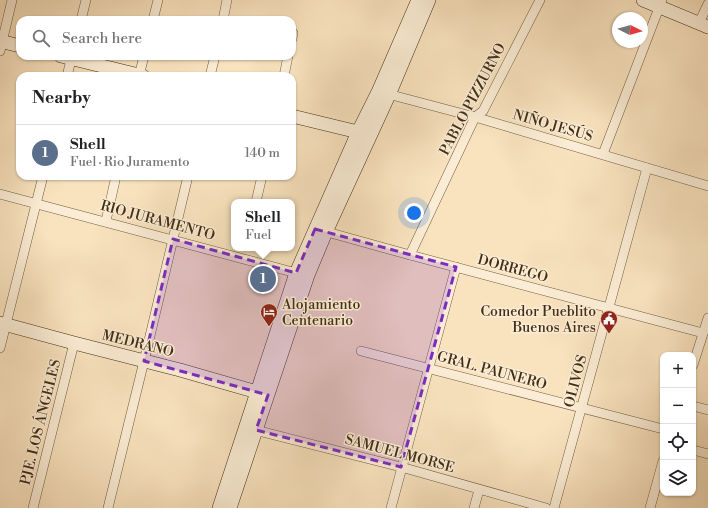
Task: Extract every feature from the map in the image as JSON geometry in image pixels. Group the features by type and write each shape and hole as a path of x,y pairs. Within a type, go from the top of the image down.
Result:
{"main road":[{"path":"383,93 418,0"},
{"path":"230,508 262,393 302,274 320,230 383,93 429,0"},
{"path":"643,0 660,3 704,25"},
{"path":"1,44 16,46"},
{"path":"80,60 126,72"},
{"path":"296,117 364,135"},
{"name":"MEDRANO","path":"3,324 262,393"},
{"path":"219,508 251,429"}],"street":[{"path":"1,44 12,0"},
{"path":"82,16 86,0"},
{"path":"154,16 158,0"},
{"path":"223,16 227,0"},
{"name":"PABLO PIZZURNO","path":"410,256 475,117 483,111 540,0"},
{"path":"603,154 660,3"},
{"path":"704,25 708,4"},
{"path":"67,72 68,60"},
{"path":"142,72 143,60"},
{"path":"211,72 214,60"},
{"path":"285,72 287,60"},
{"name":"NIÑO JESÚS","path":"383,93 475,117 708,186"},
{"name":"OLIVOS","path":"554,508 610,308 647,168"},
{"path":"0,348 3,324 42,180"},
{"path":"106,221 115,180"},
{"path":"108,508 187,180"},
{"path":"257,199 261,180"},
{"name":"RIO JURAMENTO","path":"0,194 37,202 302,274"},
{"name":"DORREGO","path":"320,230 410,256 704,333"},
{"path":"244,258 245,251"},
{"path":"391,508 456,267"},
{"path":"696,356 708,318"},
{"name":"PJE. LOS ÁNGELES","path":"33,508 74,344"},
{"name":"GRAL. PAUNERO","path":"360,351 660,428"},
{"path":"696,407 708,410"},
{"name":"SAMUEL MORSE","path":"251,429 401,467 546,508"},
{"path":"696,451 708,454"},
{"path":"650,508 660,472"},
{"path":"474,508 479,490"}],"highlighted area":[{"path":"315,229 456,267 401,467 256,430 268,395 144,361 173,239 296,273"}],"place":[{"name":"Shell","path":"263,279"},
{"name":"Alojamiento Centenario","path":"269,327"},
{"name":"Comedor Pueblito Buenos Aires","path":"609,334"}]}
